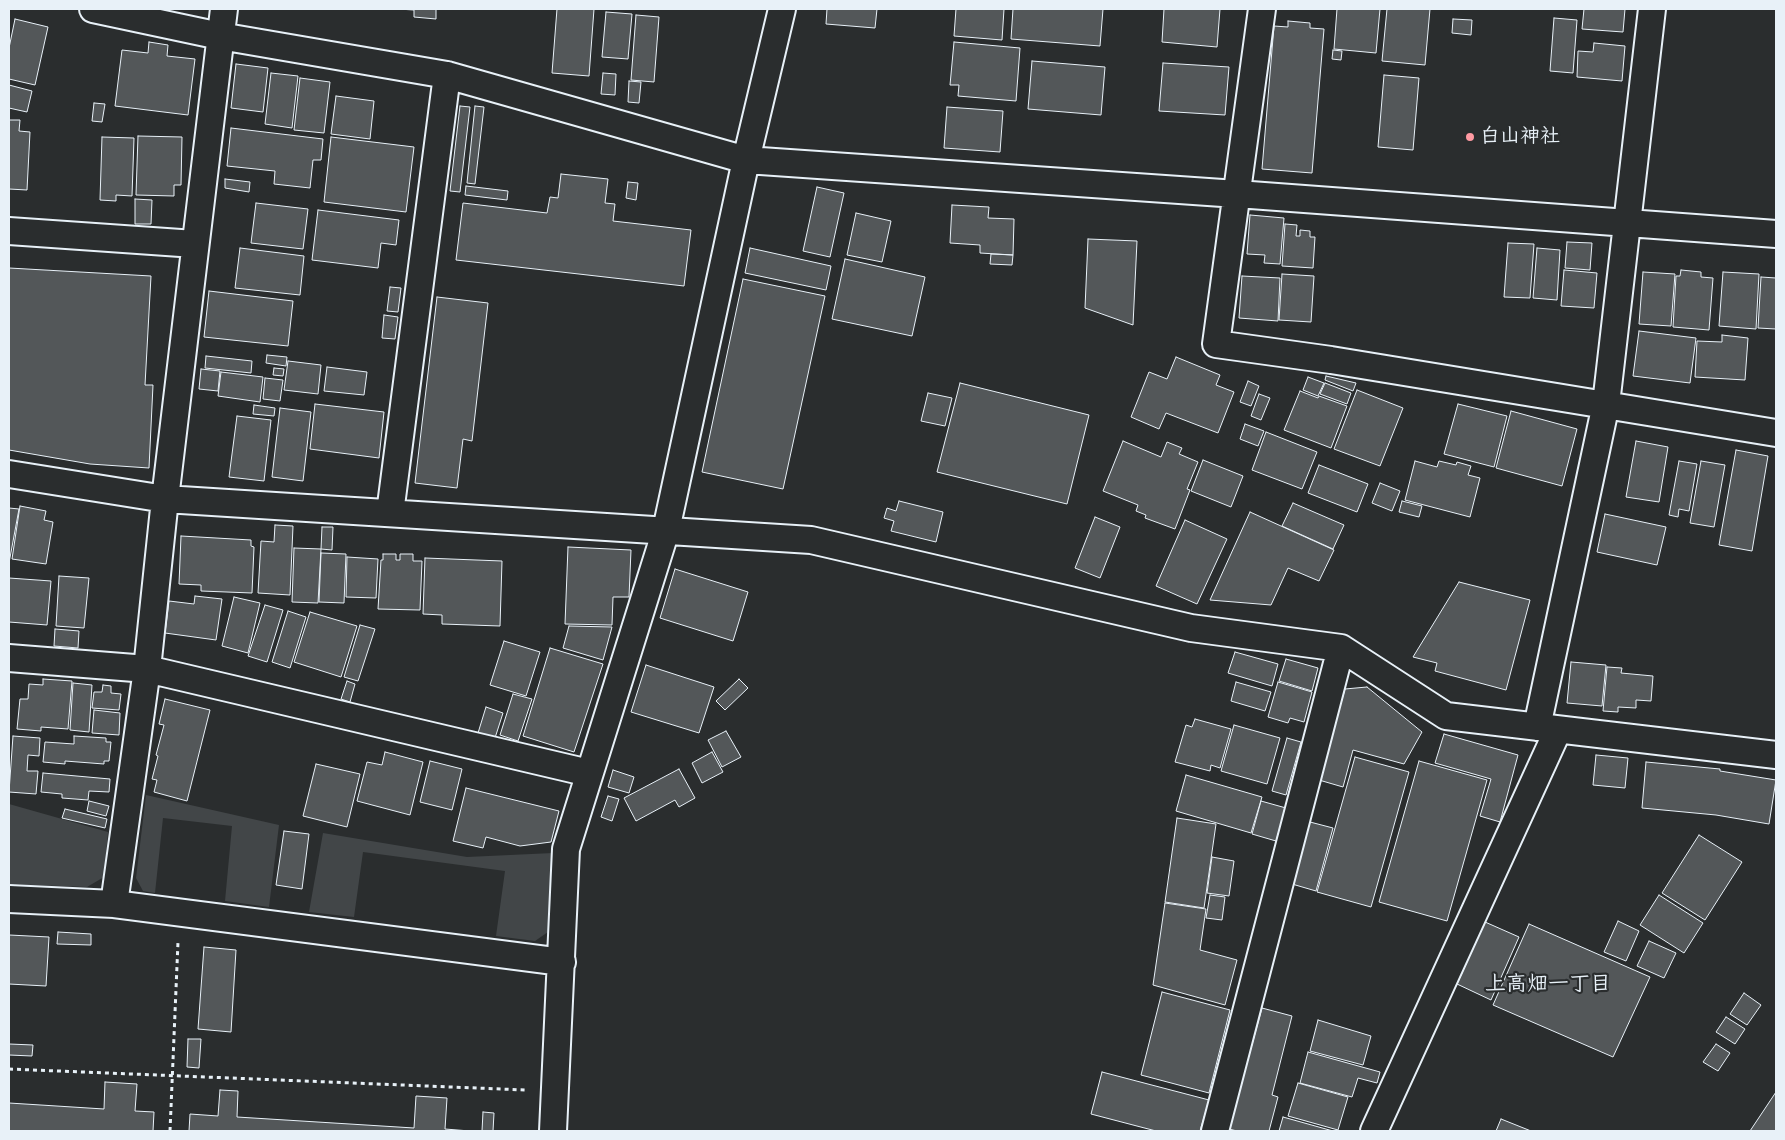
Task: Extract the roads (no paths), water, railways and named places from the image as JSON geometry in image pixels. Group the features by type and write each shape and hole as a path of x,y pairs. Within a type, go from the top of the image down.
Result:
{"street":[{"path":"93,9 220,36 447,75 746,160 1776,234"},
{"path":"114,904 147,669 165,499 224,9"},
{"path":"554,1131 566,849 666,530 746,160 782,9"},
{"path":"1262,9 1216,344 1606,404 1776,433"},
{"path":"1374,1131 1548,729 1606,404 1652,9"},
{"path":"390,513 447,75"},
{"path":"9,231 195,244"},
{"path":"9,474 165,499 812,540 1191,628 1342,648 1446,716 1776,755"},
{"path":"1215,1131 1342,648"},
{"path":"9,658 147,669 590,773"},
{"path":"9,899 114,904 562,962"}],"place":[{"name":"白山神社","path":"1470,137"}],"district":[{"name":"上高畑一丁目","path":"1548,984"}]}
